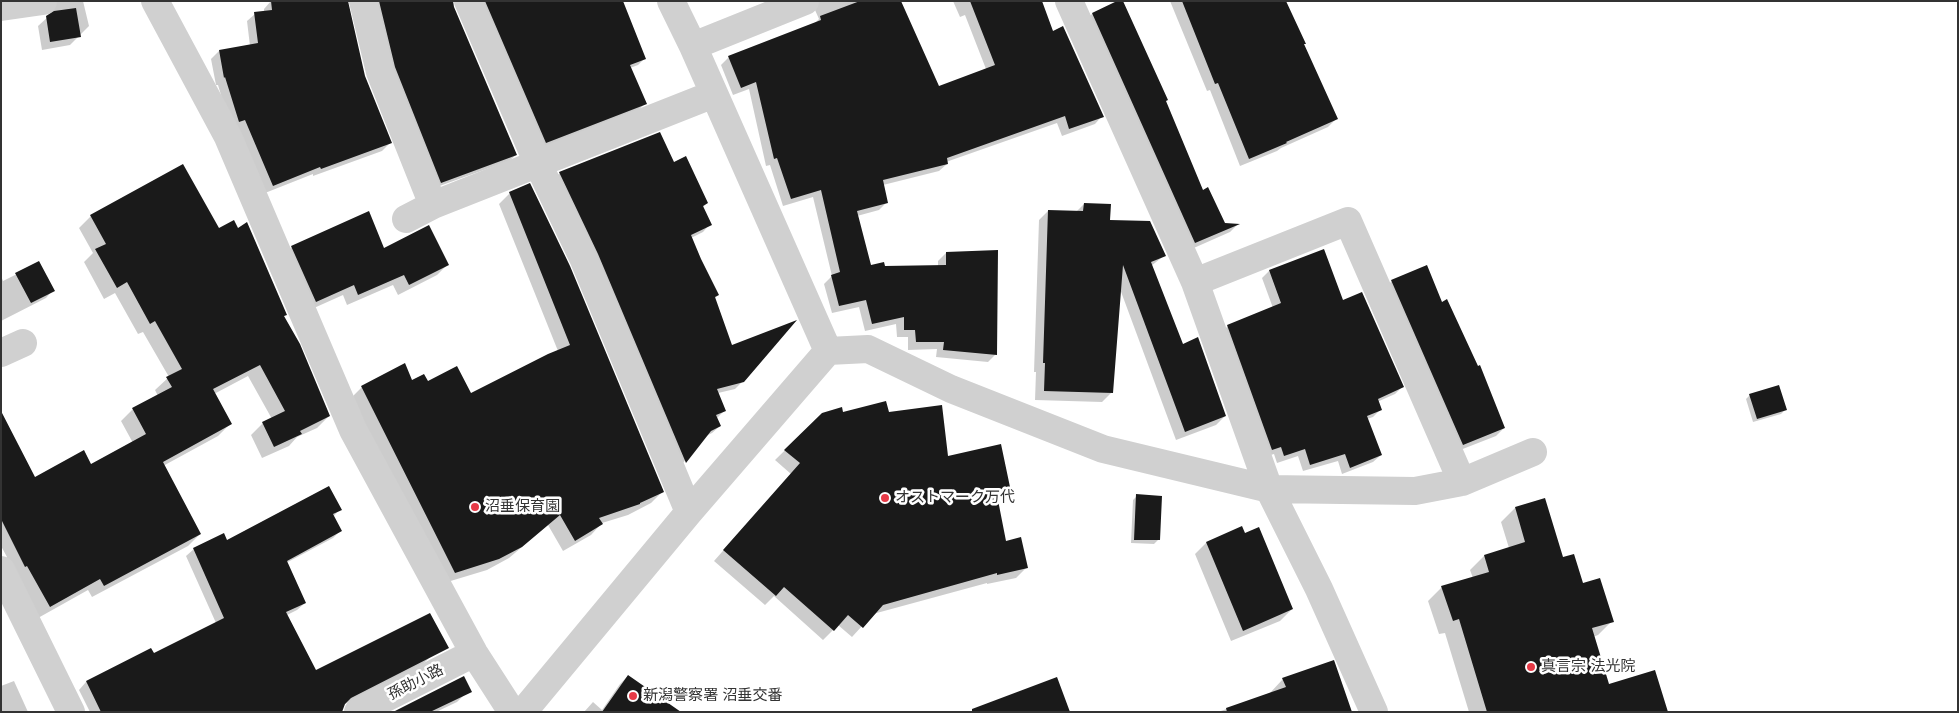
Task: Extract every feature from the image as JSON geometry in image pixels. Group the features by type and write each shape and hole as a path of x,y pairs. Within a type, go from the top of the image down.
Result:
{"street":[{"path":"1,8 43,1"},
{"path":"155,1 228,137 352,430 474,654 512,712"},
{"path":"363,1 380,72 433,205"},
{"path":"468,1 538,164 584,260 689,512"},
{"path":"671,1 693,46 828,351"},
{"path":"693,46 805,1"},
{"path":"1068,1 1195,282 1268,490 1319,589 1374,712"},
{"path":"406,219 433,205 714,94"},
{"path":"1195,282 1348,220 1462,482"},
{"path":"523,712 689,512 828,351 868,349 951,389 1103,449 1268,490 1415,491 1462,482 1533,452"},
{"path":"1,570 71,712"},
{"name":"孫助小路","path":"358,712 474,654"}],"building":[{"path":"271,1 348,1 365,76 392,143 321,169 320,167 273,186 245,120 239,122 224,78 219,50 258,43 254,12 272,10"},
{"path":"379,1 453,1 517,155 441,183 395,67"},
{"path":"485,1 623,1 646,59 630,65 647,104 546,143"},
{"path":"860,1 901,1 939,86 995,65 970,1 1042,1 1053,31 1063,26 1104,117 1069,129 1065,116 947,158 948,164 883,180 888,203 857,211 871,265 884,262 885,266 946,265 946,252 998,250 997,355 943,350 944,342 916,342 915,330 904,330 904,317 872,324 866,300 839,306 831,275 840,272 821,190 791,199 777,158 774,159 756,82 741,88 728,56 821,20 820,16"},
{"path":"1117,1 1123,1 1168,100 1166,101 1203,190 1208,187 1225,223 1240,224 1195,243 1092,13"},
{"path":"1182,1 1286,1 1338,119 1249,159 1218,83 1215,84"},
{"path":"76,8 81,37 50,42 46,16 54,11"},
{"path":"660,132 674,162 686,156 708,203 703,206 712,225 691,235 719,295 715,297 732,345 797,320 744,382 717,389 726,411 716,415 721,426 711,431 686,463 598,254 559,172"},
{"path":"183,164 219,228 234,220 238,228 247,222 287,315 284,316 300,344 330,416 300,431 302,434 274,447 262,422 285,411 260,365 213,389 232,424 163,462 201,534 104,586 100,579 50,607 27,566 25,567 1,519 1,411 35,477 84,450 91,464 146,434 132,408 172,387 166,377 182,369 155,321 150,324 127,282 117,288 95,249 106,244 90,215"},
{"path":"530,183 570,266 664,492 640,504 599,518 603,524 575,541 560,515 522,547 499,559 455,573 361,386 405,363 412,380 424,374 428,381 457,366 471,393 570,345 509,192"},
{"path":"1084,203 1111,204 1110,220 1150,221 1166,256 1151,262 1183,344 1198,337 1226,416 1185,432 1123,265 1113,393 1044,391 1045,363 1043,363 1048,210 1083,211"},
{"path":"369,211 384,248 429,225 449,265 409,285 404,275 358,295 354,285 316,302 291,246"},
{"path":"1324,249 1343,300 1362,292 1404,387 1378,399 1382,410 1367,416 1382,455 1350,468 1345,454 1310,465 1305,449 1284,456 1281,447 1272,450 1227,325 1281,303 1269,270"},
{"path":"39,261 55,291 31,303 15,273"},
{"path":"1427,265 1442,302 1447,299 1478,366 1480,365 1505,428 1463,445 1391,280"},
{"path":"1779,385 1787,410 1757,419 1749,394"},
{"path":"886,401 889,412 942,405 948,456 1001,444 1010,487 996,490 1006,541 1021,537 1028,568 997,575 997,573 883,605 863,628 848,615 834,631 784,587 776,596 723,550 800,463 784,450 822,413 842,407 843,412"},
{"path":"329,486 342,510 333,514 342,531 287,561 306,603 286,612 316,670 430,613 449,648 351,698 345,704 342,712 101,712 86,681 151,648 154,653 224,618 193,548 224,533 227,540"},
{"path":"1136,494 1162,496 1160,540 1134,540"},
{"path":"1545,498 1563,557 1574,554 1583,583 1600,578 1614,622 1592,628 1609,684 1655,670 1668,712 1487,712 1459,619 1453,621 1441,586 1489,572 1484,555 1525,542 1515,507"},
{"path":"1242,526 1245,533 1259,527 1293,609 1243,631 1206,542"},
{"path":"1334,660 1352,712 1227,712 1226,708 1286,687 1282,678"},
{"path":"628,675 681,712 602,712"},
{"path":"464,676 472,692 430,712 393,712"},
{"path":"1057,677 1070,712 972,712 972,709"}],"place":[{"name":"オストマーク万代","path":"885,498"},
{"name":"沼垂保育園","path":"475,507"},
{"name":"真言宗 法光院","path":"1531,667"},
{"name":"新潟警察署 沼垂交番","path":"633,696"}]}
